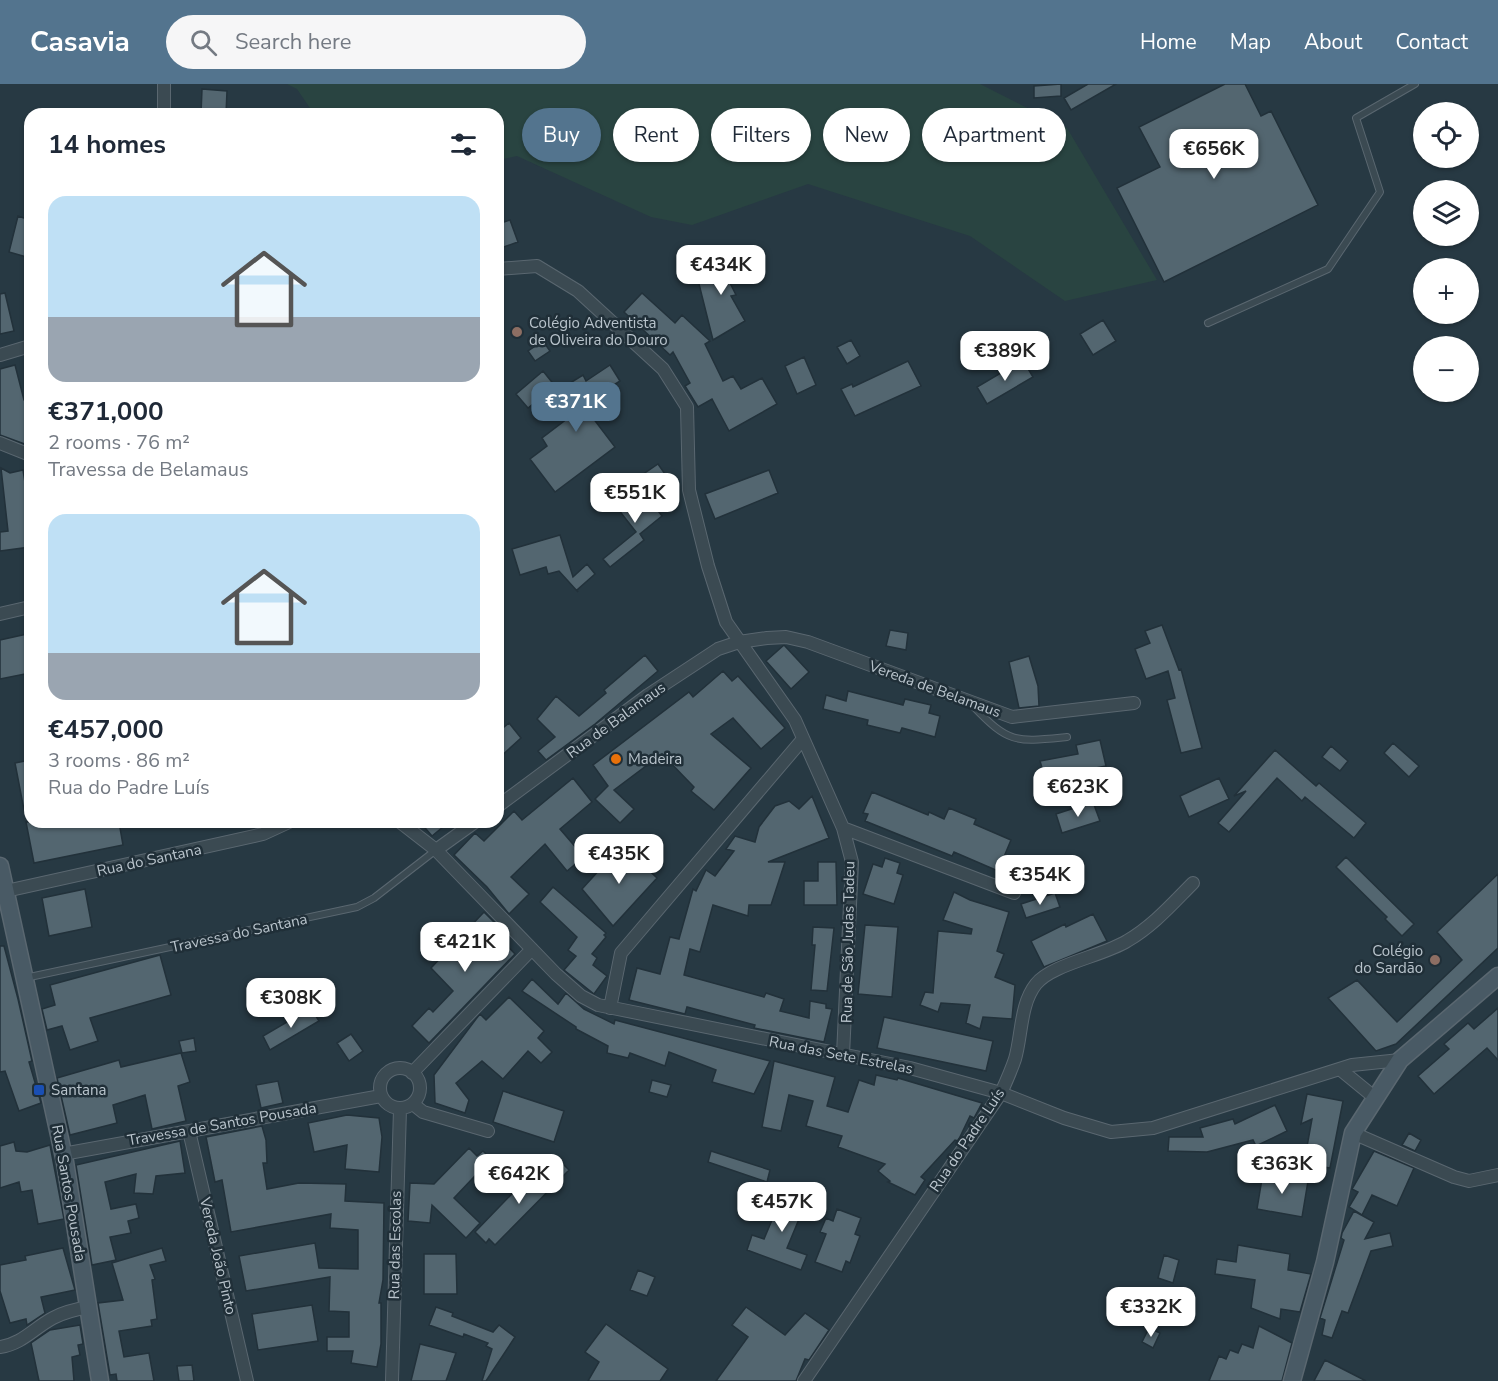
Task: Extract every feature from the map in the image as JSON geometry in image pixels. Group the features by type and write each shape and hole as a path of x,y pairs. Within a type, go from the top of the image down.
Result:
{"street":[{"path":"164,84 164,108"},
{"name":"Rua de São Judas Tadeu","path":"504,269 537,266 578,291 663,369 687,407 689,490 708,566 726,622 795,720 843,828 852,862 843,1055"},
{"path":"0,355 24,348"},
{"path":"0,443 24,453"},
{"path":"0,614 24,608"},
{"name":"Vereda de Belamaus","path":"740,642 786,637 808,642 1012,717 1134,703"},
{"name":"Rua de Balamaus","path":"504,802 648,695 718,649 740,642"},
{"path":"610,1008 621,953 803,739"},
{"name":"Rua do Santana","path":"6,891 263,834 276,828"},
{"name":"Rua das Sete Estrelas","path":"408,828 436,850 581,996 610,1008 910,1068 1001,1093 1064,1118 1111,1132 1153,1128 1368,1061 1400,1060"},
{"path":"436,850 467,828"},
{"path":"843,828 1014,893"},
{"name":"Rua Santos Pousada","path":"0,866 63,1154 100,1381"},
{"name":"Rua do Padre Luís","path":"804,1381 1001,1093 1015,1059 1026,1005 1036,984 1055,970 1098,956 1127,941 1158,919 1192,883"},
{"path":"412,1073 532,949"},
{"path":"1292,1381 1325,1262 1353,1132 1400,1060 1498,976"},
{"path":"400,1068 412,1073 420,1088 413,1104 400,1108 389,1105 381,1096 381,1083 388,1073 400,1068"},
{"path":"1341,1070 1374,1097"},
{"name":"Travessa de Santos Pousada","path":"63,1154 381,1096"},
{"path":"413,1104 423,1112 488,1131"},
{"name":"Rua das Escolas","path":"392,1381 400,1108"},
{"name":"Vereda João Pinto","path":"189,1131 247,1381"},
{"path":"1353,1132 1454,1177 1469,1181 1498,1175"},
{"path":"0,1347 11,1346 54,1317 89,1306"}],"lane":[{"path":"1208,323 1328,269 1380,192 1356,118 1415,84"},
{"path":"968,701 1002,734 1021,741 1067,737"},
{"name":"Travessa do Santana","path":"24,978 357,907 436,850"}],"green space":[{"path":"287,84 980,84 1027,108 922,108 922,162 1066,162 1066,127 1157,280 1065,301 970,236 808,184 692,225 651,217 530,162 601,162 601,108 522,108 522,158 517,156 504,159 504,108 310,108 297,89"}],"building":[{"path":"1061,84 1061,96 1034,98 1034,86"},
{"path":"1088,84 1116,84 1071,110 1064,98"},
{"path":"1225,84 1245,84 1261,116 1271,111 1318,205 1164,282 1117,188 1160,167 1139,127"},
{"path":"202,89 227,91 226,108 201,108"},
{"path":"18,216 24,218 24,256 9,252"},
{"path":"510,220 518,242 504,247 504,222"},
{"path":"734,253 745,271 729,281 736,295 731,296 745,321 713,340 697,276"},
{"path":"5,293 14,331 0,334 0,294"},
{"path":"642,293 675,323 682,315 710,341 705,344 723,381 733,376 741,389 762,378 777,404 729,431 712,399 698,407 685,386 690,383 673,352 670,355 624,312"},
{"path":"1103,320 1116,341 1093,355 1080,334"},
{"path":"851,340 860,356 847,364 837,347"},
{"path":"543,341 550,351 535,361 528,351"},
{"path":"804,357 816,385 797,394 785,366"},
{"path":"1023,360 1033,377 987,404 977,387"},
{"path":"908,361 921,386 855,416 841,389 852,384 853,387"},
{"path":"15,365 24,400 24,444 0,435 0,369"},
{"path":"610,365 620,381 583,405 615,447 555,492 530,459 547,446 542,438 572,415 557,391 583,375 586,381"},
{"path":"543,371 555,386 528,408 516,394"},
{"path":"658,464 665,474 646,488 639,477"},
{"path":"1,468 10,473 23,470 24,548 0,551 0,532 8,531"},
{"path":"769,470 778,493 715,519 705,494"},
{"path":"642,490 662,516 640,534 644,540 610,567 603,559 636,532 618,509"},
{"path":"560,535 573,577 587,564 595,574 577,590 578,592 559,571 548,574 546,567 520,575 512,549"},
{"path":"1162,625 1179,670 1181,669 1202,748 1181,753 1167,700 1175,698 1168,671 1146,679 1135,649 1150,643 1145,631"},
{"path":"890,630 908,633 906,650 886,646"},
{"path":"24,635 24,674 0,679 0,640"},
{"path":"784,645 809,672 791,689 766,661"},
{"path":"645,655 658,671 595,724 546,760 538,751 555,737 537,719 556,696 579,716 606,693 604,690"},
{"path":"1029,656 1038,686 1039,706 1019,708 1009,662"},
{"path":"723,671 732,681 738,676 785,728 761,749 733,718 711,734 751,768 714,810 691,791 694,787 662,754 614,790 634,809 620,823 595,799 608,786 593,765 689,692 693,697"},
{"path":"848,691 903,705 905,699 931,705 929,713 940,716 935,737 902,728 900,733 867,725 868,720 823,709 826,695 846,701"},
{"path":"509,723 521,738 504,754 504,727"},
{"path":"1100,740 1106,766 1045,778 1040,761 1078,754 1076,745"},
{"path":"1393,743 1419,766 1409,777 1384,753"},
{"path":"1331,746 1348,761 1340,771 1322,757"},
{"path":"1275,750 1316,786 1319,783 1366,823 1354,838 1305,797 1302,801 1277,778 1229,832 1218,823 1246,791 1234,796"},
{"path":"24,761 24,810 15,763"},
{"path":"573,778 592,802 560,829 584,857 567,871 545,844 511,877 529,894 509,914 487,887 454,855 475,833 484,841 497,828 504,828 504,821 514,811 522,820"},
{"path":"1219,778 1229,799 1189,817 1180,796"},
{"path":"872,792 928,815 929,812 944,819 949,808 976,819 974,824 1011,840 998,871 954,852 952,856 865,821 868,814 863,813"},
{"path":"812,796 829,838 768,862 785,862 771,905 749,905 748,916 713,905 700,952 690,949 684,975 764,997 766,993 784,999 780,1011 809,1018 810,1001 826,1004 826,1008 832,1009 824,1042 754,1028 755,1025 687,1007 685,1014 629,1000 637,968 660,974 670,937 679,939 693,889 696,891 706,870 715,876 734,851 726,849 735,836 755,842 759,827 775,806 789,801 799,809"},
{"path":"1093,802 1100,821 1062,833 1056,814"},
{"path":"27,828 120,828 123,845 34,863"},
{"path":"425,828 442,828 432,836"},
{"path":"622,845 657,878 613,926 582,889"},
{"path":"1346,857 1414,924 1402,936 1385,919 1387,917 1336,867"},
{"path":"885,858 900,863 897,873 903,875 894,904 863,894 873,864 882,867"},
{"path":"818,862 836,862 837,905 804,905 804,881 818,881"},
{"path":"1498,874 1498,948 1396,1044 1376,1051 1328,998 1357,980 1397,1022 1462,960 1437,932"},
{"path":"553,887 606,933 604,935 606,937 592,954 597,958 593,965 607,976 594,994 564,970 576,956 568,950 577,937 540,902"},
{"path":"85,889 92,927 49,936 42,898"},
{"path":"954,892 970,900 1009,912 997,951 1004,954 995,977 1015,985 1012,1019 983,1017 980,1029 966,1023 970,1005 941,1003 938,1012 920,1005 925,992 933,993 938,931 971,934 972,929 943,920"},
{"path":"1055,893 1060,907 1026,918 1021,904"},
{"path":"484,912 497,925 492,930 515,954 429,1043 412,1026 429,1008 433,1012 453,991 431,968"},
{"path":"1093,914 1107,941 1044,967 1031,941 1065,924 1066,927"},
{"path":"865,925 898,927 892,997 858,994"},
{"path":"813,927 834,928 827,991 811,990 815,945 812,945"},
{"path":"0,946 4,946 18,999 32,1061 29,1062 41,1103 19,1111 5,1071 0,1072"},
{"path":"160,955 171,995 90,1018 98,1041 70,1050 62,1026 47,1030 42,1009 55,1005 50,985"},
{"path":"532,979 558,1004 566,993 584,1009 614,1024 615,1020 770,1061 754,1094 712,1082 716,1070 669,1052 665,1066 630,1053 628,1058 607,1053 608,1046 576,1029 522,991"},
{"path":"509,997 544,1031 538,1038 552,1052 541,1063 528,1051 503,1079 482,1061 456,1083 469,1100 465,1113 435,1103 434,1075 480,1014 486,1020"},
{"path":"311,1008 319,1021 270,1050 263,1036"},
{"path":"1498,1008 1498,1060 1487,1048 1434,1094 1418,1076 1449,1049 1444,1044 1468,1023 1474,1029"},
{"path":"884,1017 993,1041 986,1071 877,1048"},
{"path":"351,1034 363,1051 349,1061 337,1043"},
{"path":"194,1038 196,1051 182,1053 179,1041"},
{"path":"181,1053 190,1082 178,1086 186,1121 152,1129 145,1095 113,1105 117,1123 70,1135 57,1078 119,1060 121,1067"},
{"path":"774,1061 835,1077 827,1106 848,1112 859,1080 874,1085 876,1075 897,1080 898,1078 982,1103 974,1118 970,1116 958,1141 955,1140 921,1177 925,1180 915,1195 888,1182 890,1181 878,1171 885,1164 838,1147 842,1136 806,1126 813,1101 789,1095 781,1131 762,1127"},
{"path":"652,1080 671,1085 667,1097 649,1092"},
{"path":"278,1081 283,1103 261,1108 256,1085"},
{"path":"503,1091 564,1111 554,1142 493,1122"},
{"path":"1307,1094 1343,1101 1330,1168 1311,1165 1313,1153 1306,1152 1312,1119 1301,1124"},
{"path":"1275,1105 1287,1131 1256,1146 1253,1140 1207,1152 1168,1151 1169,1137 1203,1137 1200,1128 1233,1119 1235,1124"},
{"path":"347,1115 379,1118 382,1137 379,1172 345,1169 347,1145 314,1152 308,1123"},
{"path":"262,1126 266,1140 267,1163 263,1163 267,1189 299,1183 346,1184 345,1201 384,1203 383,1280 379,1303 381,1303 381,1344 377,1367 351,1363 353,1351 327,1351 327,1337 349,1337 349,1312 329,1311 330,1277 246,1291 239,1256 315,1243 319,1268 358,1269 358,1230 330,1228 331,1214 231,1232 222,1180 215,1182 206,1137"},
{"path":"1409,1133 1421,1140 1415,1151 1402,1145"},
{"path":"180,1141 185,1173 156,1176 153,1194 134,1193 136,1174 105,1182 111,1209 136,1204 139,1218 128,1221 131,1233 110,1237 116,1260 92,1265 76,1165"},
{"path":"14,1142 16,1151 27,1152 50,1145 64,1219 38,1224 32,1190 21,1192 19,1182 0,1188 0,1146"},
{"path":"469,1148 477,1156 483,1151 491,1159 454,1198 480,1223 466,1238 432,1205 430,1223 408,1221 410,1183 434,1184"},
{"path":"711,1151 770,1170 767,1182 708,1162"},
{"path":"1374,1151 1414,1168 1397,1206 1372,1195 1362,1215 1349,1207 1358,1192 1352,1189"},
{"path":"561,1162 569,1170 495,1245 489,1239 486,1243 475,1232 533,1172 542,1181"},
{"path":"1263,1173 1308,1181 1302,1217 1257,1209"},
{"path":"785,1189 805,1197 802,1206 804,1207 787,1248 807,1255 801,1270 747,1250 752,1235 764,1239"},
{"path":"837,1209 861,1218 855,1234 860,1236 850,1263 846,1261 842,1272 815,1262 826,1234 820,1232 826,1218 833,1221"},
{"path":"1354,1211 1374,1222 1365,1239 1390,1233 1393,1246 1371,1251 1348,1313 1342,1311 1332,1338 1322,1335 1325,1320 1320,1318 1344,1240 1341,1238 1342,1233"},
{"path":"1238,1245 1290,1254 1288,1270 1311,1274 1300,1312 1281,1309 1280,1319 1251,1308 1255,1280 1215,1274 1217,1259 1236,1262"},
{"path":"63,1248 75,1290 41,1297 45,1313 27,1325 26,1319 10,1323 0,1291 0,1265 26,1260 25,1256"},
{"path":"162,1248 166,1261 150,1265 155,1279 152,1280 157,1319 151,1320 152,1326 119,1331 124,1357 149,1353 154,1381 117,1381 116,1374 110,1375 98,1303 123,1300 112,1263"},
{"path":"424,1254 456,1254 457,1294 424,1294"},
{"path":"1164,1255 1179,1260 1173,1283 1158,1278"},
{"path":"638,1270 655,1277 647,1296 630,1290"},
{"path":"312,1305 318,1341 258,1350 252,1314"},
{"path":"436,1307 453,1313 452,1316 493,1332 499,1325 515,1337 486,1381 482,1381 492,1349 486,1346 488,1343 429,1325"},
{"path":"746,1307 785,1335 805,1313 829,1330 809,1360 805,1359 796,1381 716,1381 748,1337 732,1325"},
{"path":"606,1324 668,1369 660,1381 588,1381 599,1362 585,1352"},
{"path":"80,1325 83,1344 78,1345 80,1355 72,1357 74,1381 39,1381 31,1343 50,1330"},
{"path":"1259,1326 1292,1343 1282,1381 1209,1381 1219,1356 1226,1359 1230,1350 1238,1353 1242,1344 1253,1348"},
{"path":"1149,1328 1160,1333 1153,1348 1142,1342"},
{"path":"420,1344 456,1353 446,1381 411,1381"},
{"path":"1325,1360 1366,1381 1314,1381"},
{"path":"192,1365 194,1381 179,1381 177,1366"}],"place":[{"name":"Colégio Adventista de Oliveira do Douro","path":"517,332"},
{"name":"Madeira","path":"616,759"},
{"name":"Colégio do Sardão","path":"1435,960"},
{"name":"Santana","path":"39,1090"}]}
